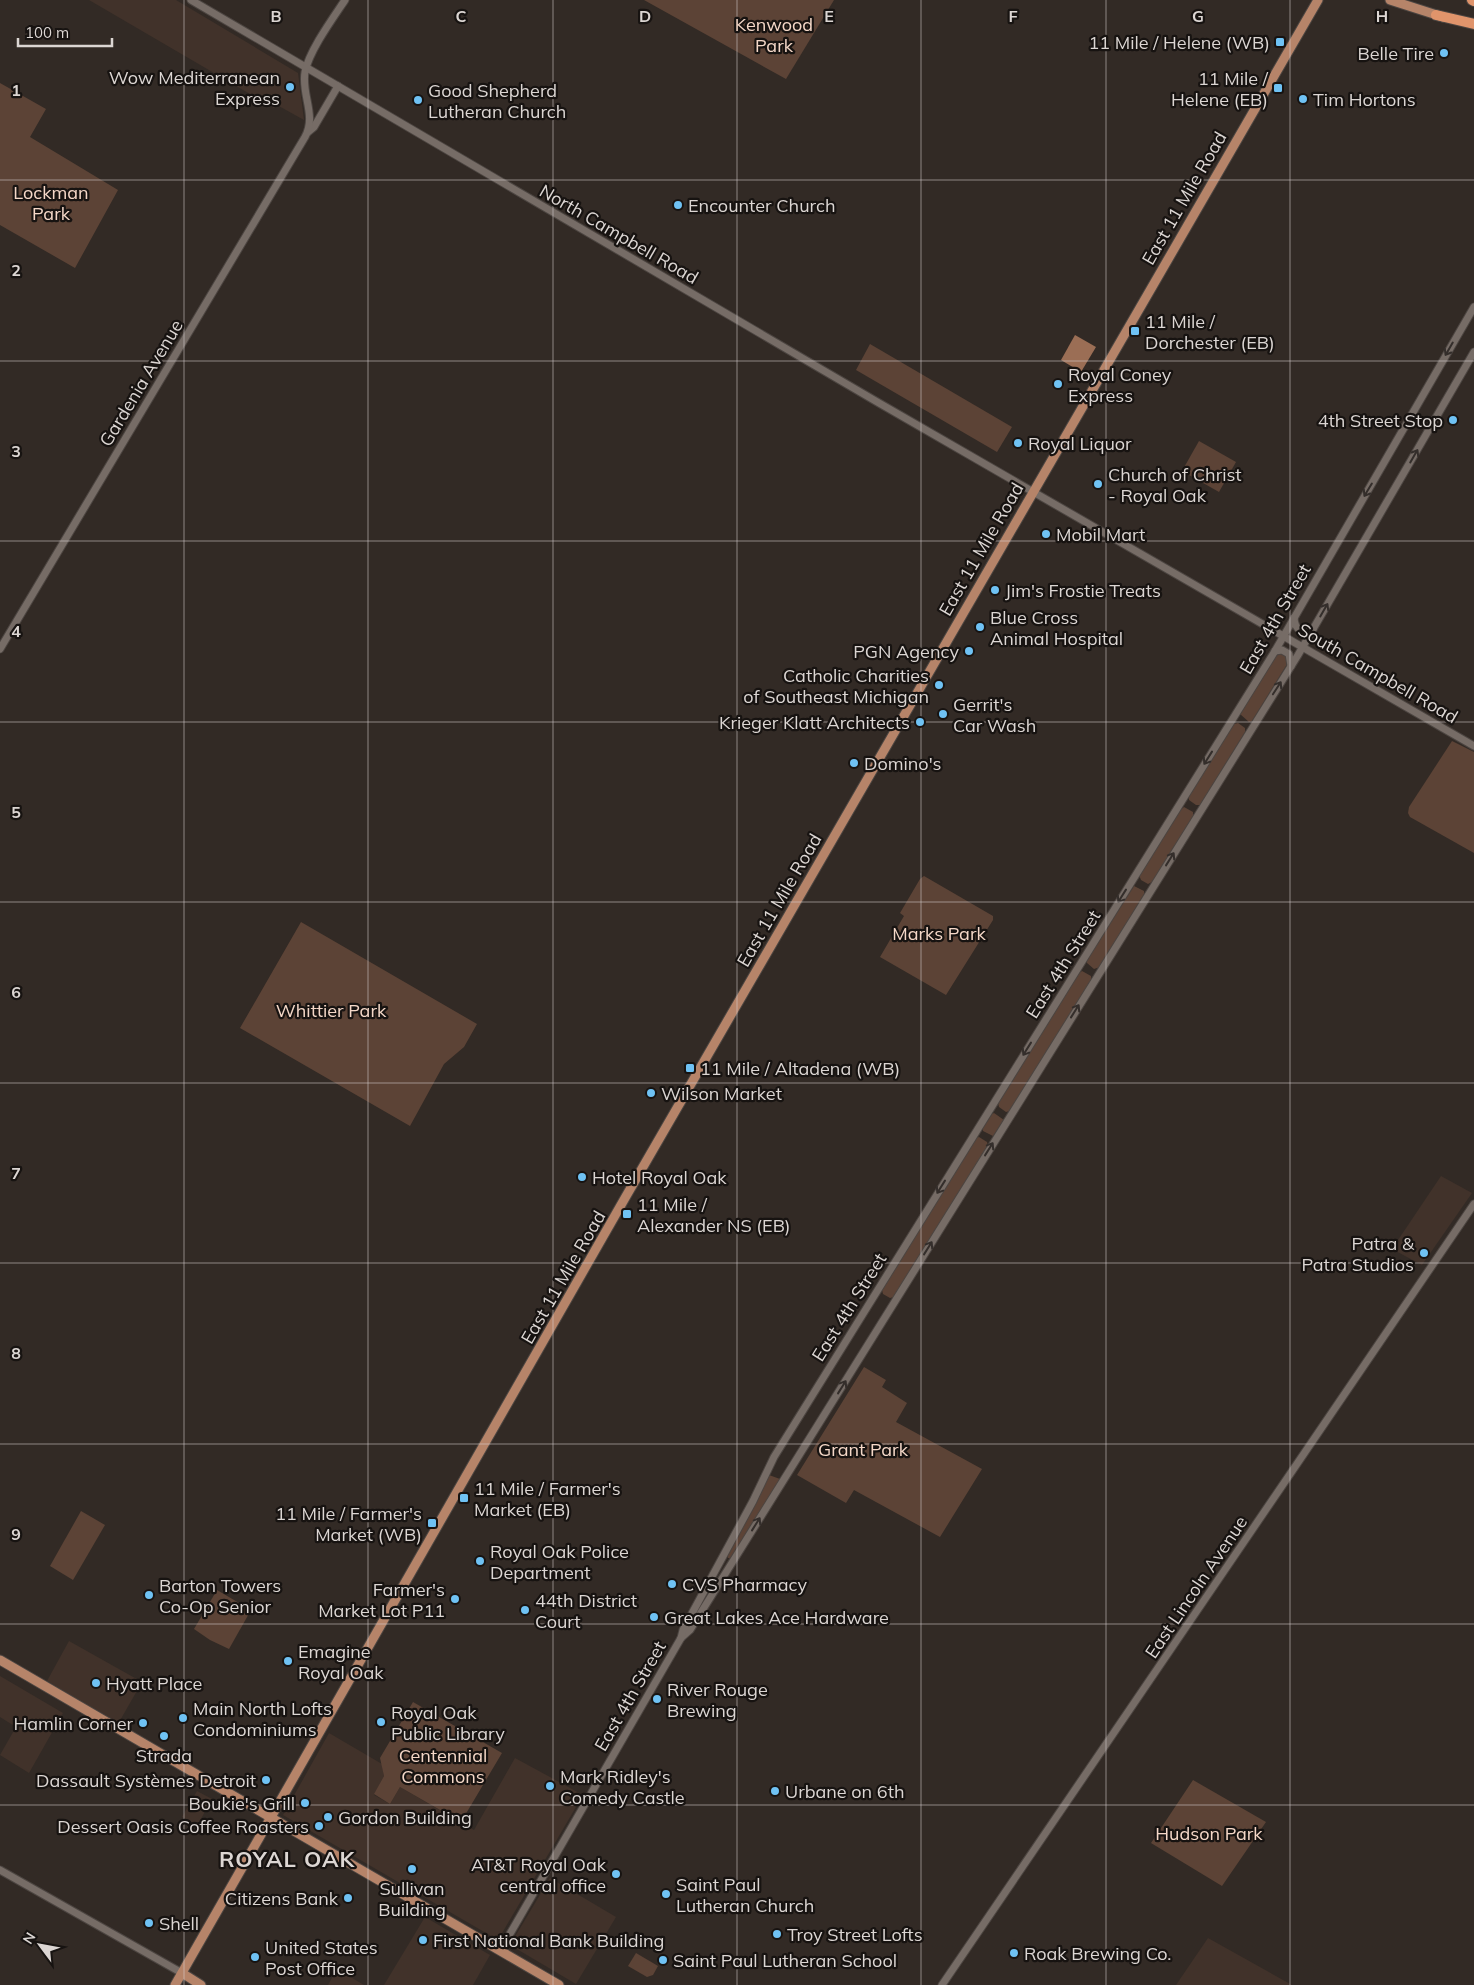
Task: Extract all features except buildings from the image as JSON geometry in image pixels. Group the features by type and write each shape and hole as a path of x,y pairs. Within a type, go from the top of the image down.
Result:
{"highway":[{"path":"1436,15 1474,26"}],"main road":[{"name":"East 11 Mile Road","path":"175,1985 1318,0"},
{"path":"1390,0 1436,15"},
{"path":"0,1660 559,1985"},
{"path":"182,1973 201,1985"}],"street":[{"name":"North Campbell Road","path":"191,0 664,278 1034,491"},
{"path":"308,132 310,116 304,87 306,67 324,32 345,0"},
{"name":"Gardenia Avenue","path":"0,649 308,132 314,127 338,86"},
{"name":"East 4th Street","path":"500,1951 681,1638 683,1630 774,1457 1275,651 1474,307"},
{"name":"East 4th Street","path":"681,1638 690,1630 1291,666 1474,352"},
{"name":"South Campbell Road","path":"1034,491 1474,746"},
{"path":"1294,618 1294,625 1299,630 1305,632 1313,629"},
{"path":"1275,651 1282,650 1289,654 1291,666"},
{"name":"East Lincoln Avenue","path":"942,1985 1474,1204"},
{"path":"0,1870 182,1973"}],"shaded area":[{"path":"89,0 176,0 298,73 304,120 277,105 274,108"},
{"path":"1075,335 1096,347 1081,372 1061,360"},
{"path":"1441,1176 1472,1193 1422,1265 1392,1249"},
{"path":"69,1641 142,1682 118,1724 47,1681"},
{"path":"0,1676 63,1713 29,1773 0,1755 16,1727 0,1717"},
{"path":"329,1733 382,1764 384,1776 374,1795 390,1804 400,1787 474,1830 515,1758 583,1795 498,1940 283,1815"},
{"path":"197,1791 212,1799 197,1826 182,1817"},
{"path":"550,1878 616,1917 576,1984 510,1945"},
{"path":"425,1917 490,1955 473,1985 384,1985"},
{"path":"1208,1938 1292,1985 1176,1985"},
{"path":"337,1969 364,1985 328,1985"}],"green space":[{"name":"Kenwood Park","path":"644,0 834,0 786,79"},
{"name":"Lockman Park","path":"0,83 46,109 30,137 118,190 75,268 0,225"},
{"path":"870,344 1012,427 997,452 856,370"},
{"path":"1199,441 1236,462 1219,492 1182,471"},
{"path":"1278,653 1285,654 1289,661 1252,721 1249,722 1240,714"},
{"path":"1238,723 1245,728 1245,732 1200,805 1196,805 1189,800 1189,796 1234,724"},
{"path":"1452,741 1474,752 1474,853 1410,817 1408,813 1409,807"},
{"path":"1184,807 1193,812 1193,816 1152,882 1148,884 1141,880 1139,875 1180,810"},
{"name":"Marks Park","path":"924,876 993,916 993,920 946,995 880,957 904,916 900,913 920,879"},
{"path":"1134,886 1144,891 1144,894 1100,967 1094,969 1087,963 1087,960"},
{"name":"Whittier Park","path":"301,922 477,1024 464,1047 444,1064 410,1126 240,1028"},
{"path":"1082,971 1091,976 1091,981 1010,1111 1006,1112 999,1107 998,1103"},
{"path":"994,1113 1004,1120 993,1136 983,1131 983,1128"},
{"path":"979,1137 987,1142 988,1146 894,1297 890,1298 883,1294 882,1290 976,1138"},
{"name":"Grant Park","path":"864,1367 886,1380 882,1387 907,1403 896,1422 982,1469 940,1537 854,1490 846,1503 797,1475"},
{"path":"769,1475 780,1479 779,1482 732,1558 728,1558 728,1554"},
{"path":"81,1511 105,1525 73,1580 50,1566"},
{"path":"217,1590 251,1610 229,1649 210,1640 194,1629"},
{"name":"Centennial Commons","path":"413,1702 502,1753 461,1822 400,1787 390,1804 374,1794 384,1776 380,1758"},
{"name":"Hudson Park","path":"1193,1780 1266,1822 1222,1886 1151,1843"},
{"path":"636,1953 658,1966 653,1975 647,1977 628,1966"}],"place":[{"name":"11 Mile / Helene (WB)","path":"1280,42"},
{"name":"Belle Tire","path":"1444,53"},
{"name":"Wow Mediterranean Express","path":"290,87"},
{"name":"11 Mile / Helene (EB)","path":"1278,88"},
{"name":"Tim Hortons","path":"1303,99"},
{"name":"Good Shepherd Lutheran Church","path":"418,100"},
{"name":"Encounter Church","path":"678,205"},
{"name":"11 Mile / Dorchester (EB)","path":"1135,331"},
{"name":"Royal Coney Express","path":"1058,384"},
{"name":"4th Street Stop","path":"1453,420"},
{"name":"Royal Liquor","path":"1018,443"},
{"name":"Church of Christ - Royal Oak","path":"1098,484"},
{"name":"Mobil Mart","path":"1046,534"},
{"name":"Jim's Frostie Treats","path":"995,590"},
{"name":"Blue Cross Animal Hospital","path":"980,627"},
{"name":"PGN Agency","path":"969,651"},
{"name":"Catholic Charities of Southeast Michigan","path":"939,685"},
{"name":"Gerrit's Car Wash","path":"943,714"},
{"name":"Krieger Klatt Architects","path":"920,722"},
{"name":"Domino's","path":"854,763"},
{"name":"11 Mile / Altadena (WB)","path":"690,1068"},
{"name":"Wilson Market","path":"651,1093"},
{"name":"Hotel Royal Oak","path":"582,1177"},
{"name":"11 Mile / Alexander NS (EB)","path":"627,1214"},
{"name":"Patra & Patra Studios","path":"1424,1253"},
{"name":"11 Mile / Farmer's Market (EB)","path":"464,1498"},
{"name":"11 Mile / Farmer's Market (WB)","path":"432,1523"},
{"name":"Royal Oak Police Department","path":"480,1561"},
{"name":"CVS Pharmacy","path":"672,1584"},
{"name":"Barton Towers Co-Op Senior","path":"149,1595"},
{"name":"Farmer's Market Lot P11","path":"455,1599"},
{"name":"44th District Court","path":"525,1610"},
{"name":"Great Lakes Ace Hardware","path":"654,1617"},
{"name":"Emagine Royal Oak","path":"288,1661"},
{"name":"Hyatt Place","path":"96,1683"},
{"name":"River Rouge Brewing","path":"657,1699"},
{"name":"Main North Lofts Condominiums","path":"183,1718"},
{"name":"Royal Oak Public Library","path":"381,1722"},
{"name":"Hamlin Corner","path":"143,1723"},
{"name":"Strada","path":"164,1736"},
{"name":"Dassault Systèmes Detroit","path":"266,1780"},
{"name":"Mark Ridley's Comedy Castle","path":"550,1786"},
{"name":"Urbane on 6th","path":"775,1791"},
{"name":"Boukie's Grill","path":"305,1803"},
{"name":"Gordon Building","path":"328,1817"},
{"name":"Dessert Oasis Coffee Roasters","path":"319,1826"},
{"name":"Sullivan Building","path":"412,1869"},
{"name":"AT&T Royal Oak central office","path":"616,1874"},
{"name":"Saint Paul Lutheran Church","path":"666,1894"},
{"name":"Citizens Bank","path":"348,1898"},
{"name":"Shell","path":"149,1923"},
{"name":"Troy Street Lofts","path":"777,1934"},
{"name":"First National Bank Building","path":"423,1940"},
{"name":"Roak Brewing Co.","path":"1014,1953"},
{"name":"United States Post Office","path":"255,1957"},
{"name":"Saint Paul Lutheran School","path":"663,1960"}],"district":[{"name":"ROYAL OAK","path":"287,1859"}]}
